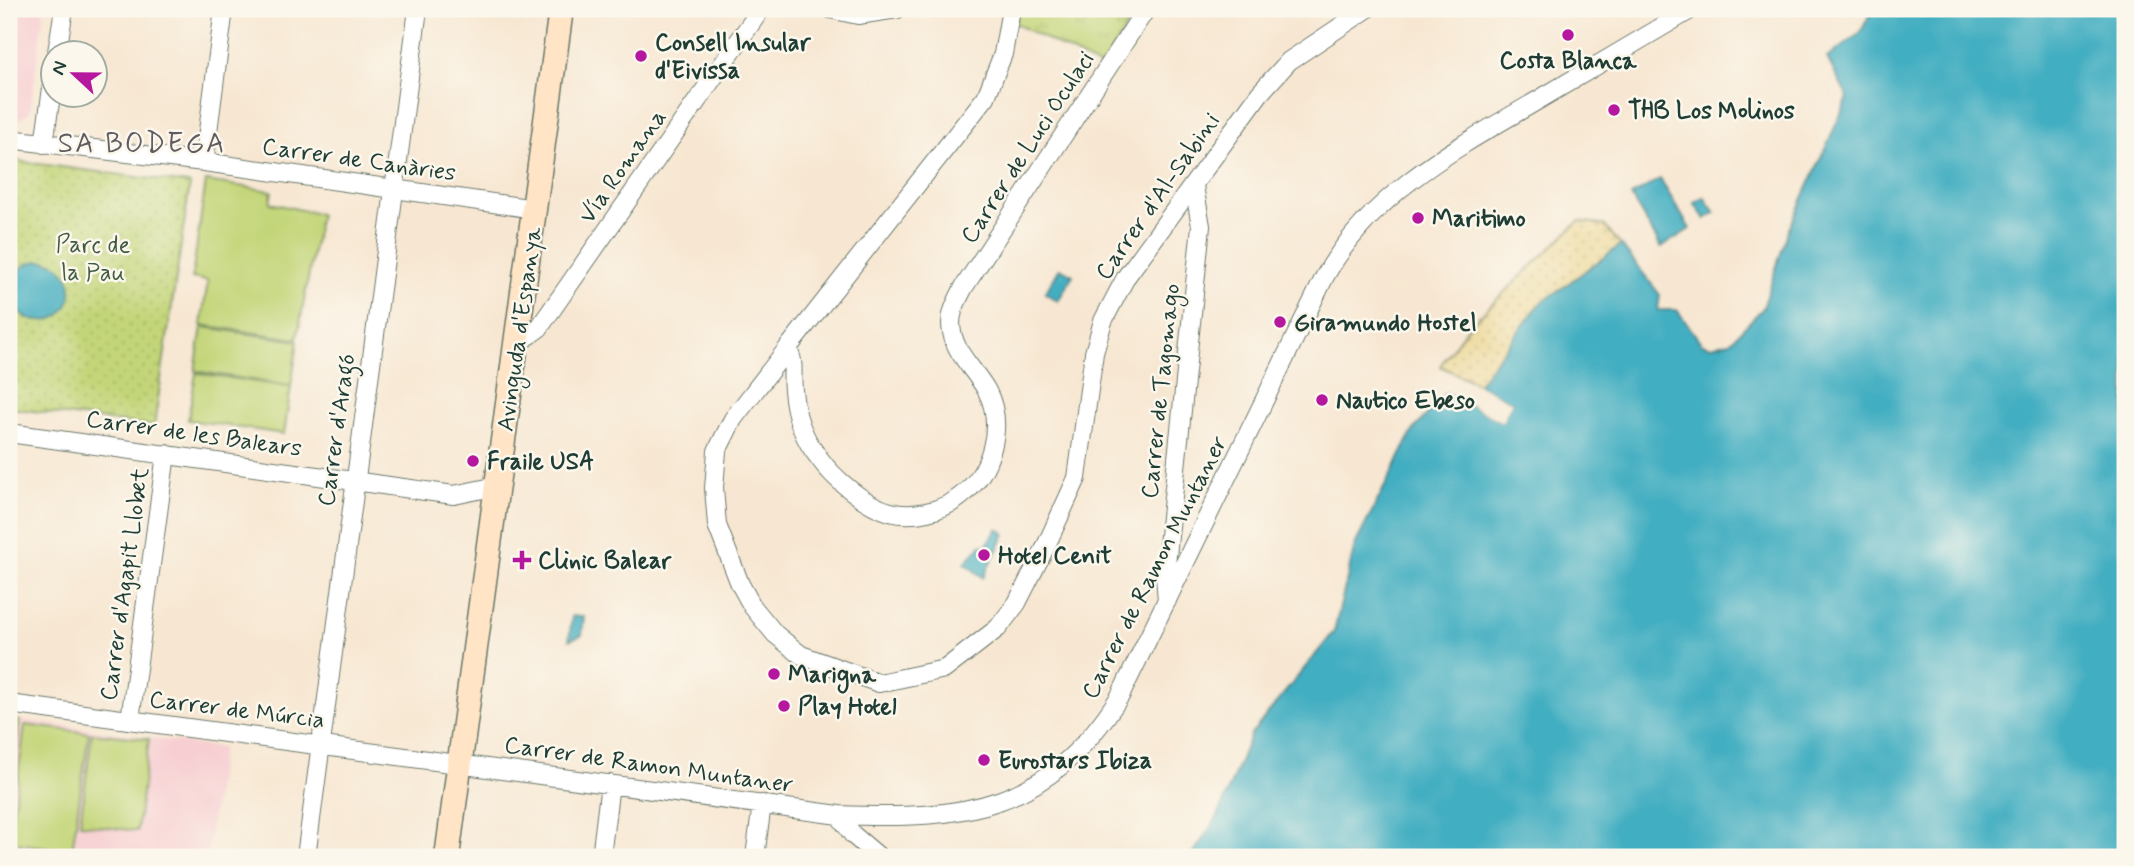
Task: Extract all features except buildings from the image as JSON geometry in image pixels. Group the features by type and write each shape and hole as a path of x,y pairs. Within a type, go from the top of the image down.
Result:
{"street":[{"path":"59,38 64,9"},
{"path":"204,162 224,9"},
{"name":"Carrer d'Aragó","path":"306,857 418,9"},
{"name":"Avinguda d'Espanya","path":"447,857 561,9"},
{"name":"Vía Romana","path":"517,344 539,328 761,9"},
{"path":"830,9 858,15 897,9"},
{"name":"Carrer d'Al-Sabini","path":"1011,9 1003,54 986,97 733,419 717,451 714,488 717,525 740,584 752,606 775,634 801,655 879,682 945,669 981,644 1017,603 1077,478 1088,384 1103,321 1149,242 1194,186 1260,93 1289,61 1367,9"},
{"name":"Carrer de Luci Oculaci","path":"787,349 793,360 796,414 819,460 838,479 881,508 898,513 943,508 972,486 993,448 995,415 988,392 956,345 951,330 951,314 964,287 1146,9"},
{"name":"Carrer de Ramon Muntaner","path":"459,763 839,815 900,815 968,808 1007,799 1044,782 1075,755 1107,716 1167,601 1325,276 1338,252 1369,214 1418,174 1692,9"},
{"path":"44,144 49,108"},
{"name":"Carrer de Canàries","path":"9,139 204,162 535,209"},
{"name":"Carrer de Tagomago","path":"1167,601 1165,575 1201,226 1194,186"},
{"name":"Carrer de les Balears","path":"9,433 454,495 497,486"},
{"name":"Carrer d'Agapit Llobet","path":"130,720 166,454"},
{"name":"Carrer de Múrcia","path":"9,704 459,763"},
{"path":"601,857 610,784"},
{"path":"755,857 762,804"},
{"path":"839,815 853,835 879,857"}],"shaded area":[{"path":"9,9 44,9 30,112 15,122 9,121"},
{"path":"22,720 222,748 207,857 9,857 9,819"}],"green space":[{"path":"1018,9 1138,9 1101,67 1016,24"},
{"name":"Parc de la Pau","path":"9,160 190,184 154,426 9,408"},
{"path":"206,181 272,191 270,203 320,214 297,339 201,325 208,281 192,278"},
{"path":"202,327 298,341 291,386 195,371"},
{"path":"196,373 291,387 284,434 188,420"},
{"path":"9,720 20,721 9,800"},
{"path":"25,725 89,733 72,851 9,842"},
{"path":"92,733 149,739 137,831 80,824"}],"sand":[{"path":"1579,221 1604,225 1621,245 1539,305 1478,384 1440,366 1467,328"}],"water":[{"path":"1873,9 2125,9 2125,857 1191,857 1218,816 1251,734 1334,632 1355,545 1413,431 1446,392 1502,422 1512,402 1478,384 1539,305 1621,245 1660,295 1658,310 1677,310 1702,344 1711,346 1730,342 1763,308 1788,231 1848,98 1827,58 1860,33"},
{"path":"1660,179 1690,229 1661,247 1631,196"},
{"path":"1704,197 1715,213 1705,219 1694,203"},
{"path":"35,261 47,261 66,274 71,291 69,303 58,316 47,321 35,321 16,308 11,297 11,285 24,266"},
{"path":"1060,268 1073,275 1058,301 1045,293"},
{"path":"998,528 1005,534 983,578 965,563 981,545 986,546"},
{"path":"572,616 584,617 582,635 569,640"}],"pier":[{"path":"1475,383 1512,402 1502,422 1443,390 1447,389 1500,418 1508,403 1476,387"}],"place":[{"name":"Costa Blanca","path":"1568,35"},
{"name":"Consell Insular d'Eivissa","path":"641,56"},
{"name":"THB Los Molinos","path":"1614,110"},
{"name":"Maritimo","path":"1418,218"},
{"name":"Giramundo Hostel","path":"1280,322"},
{"name":"Nautico Ebeso","path":"1322,400"},
{"name":"Fraile USA","path":"473,461"},
{"name":"Hotel Cenit","path":"984,555"},
{"name":"Clinic Balear","path":"522,560"},
{"name":"Marigna","path":"774,674"},
{"name":"Play Hotel","path":"784,706"},
{"name":"Eurostars Ibiza","path":"984,760"}],"district":[{"name":"SA BODEGA","path":"142,142"}]}
